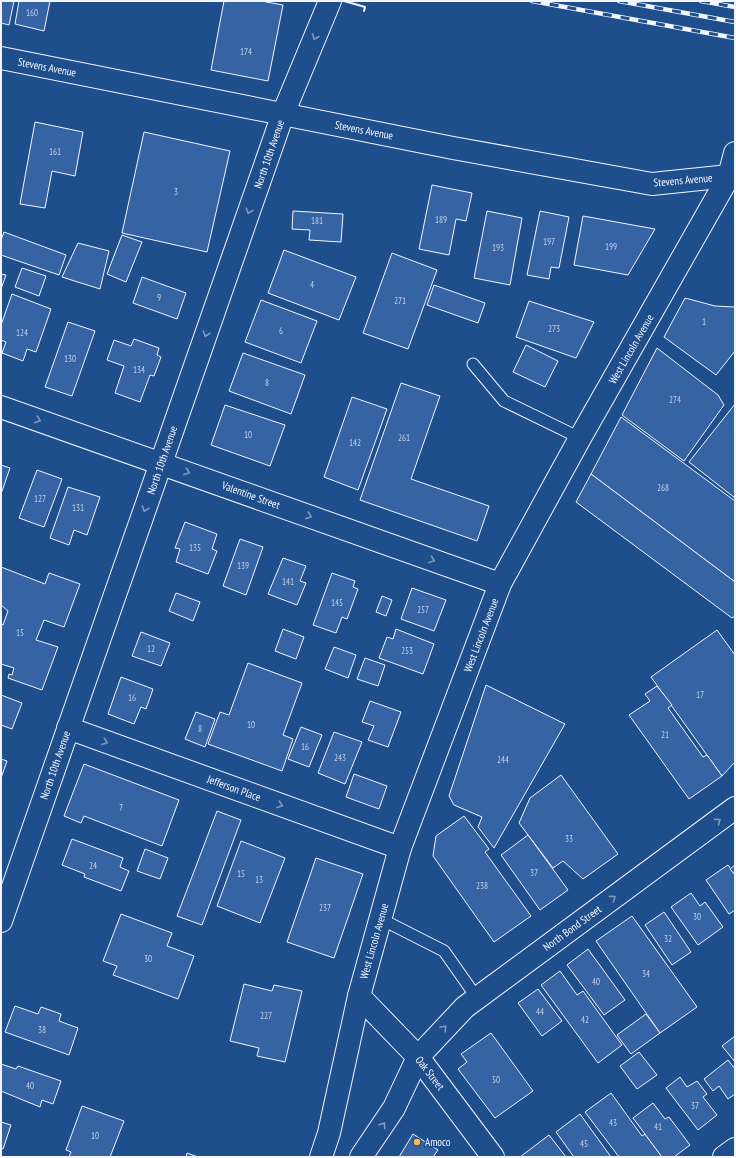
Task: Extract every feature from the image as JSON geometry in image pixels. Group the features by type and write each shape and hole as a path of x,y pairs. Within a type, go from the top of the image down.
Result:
{"street":[{"name":"North 10th Avenue","path":"1,921 283,114 330,1"},
{"name":"Stevens Avenue","path":"1,58 453,148 652,184 732,179"},
{"name":"West Lincoln Avenue","path":"321,1157 328,1133 359,996 400,848 500,584 580,438 732,179 735,153"},
{"name":"Valentine Street","path":"1,407 500,584"},
{"name":"Jefferson Place","path":"68,728 400,848"},
{"name":"North Bond Street","path":"418,1057 464,1007 735,808"},
{"name":"Oak Street","path":"359,996 418,1057 493,1157"},
{"path":"361,1157 394,1108 418,1057"},
{"path":"724,1157 735,1150"}],"lane":[{"path":"473,364 504,401 580,438"},
{"path":"381,919 444,951 477,998"}],"building":[{"path":"1,1 14,1 9,25 1,23"},
{"path":"19,1 50,1 44,31 15,24"},
{"path":"224,1 261,1 283,5 268,81 211,70"},
{"path":"35,122 83,132 75,176 52,171 45,208 20,204"},
{"path":"144,132 230,151 207,252 122,233"},
{"path":"432,185 472,193 466,221 456,219 449,255 419,249"},
{"path":"293,211 343,214 341,242 309,240 310,230 292,229"},
{"path":"487,211 522,218 510,285 474,278"},
{"path":"540,211 569,217 559,268 551,267 549,279 527,275"},
{"path":"583,216 655,229 628,275 574,265"},
{"path":"4,232 66,255 59,275 1,255 1,240"},
{"path":"122,235 142,242 126,282 107,274"},
{"path":"78,243 109,251 100,289 62,277"},
{"path":"284,250 356,277 339,320 268,293"},
{"path":"392,253 437,270 408,349 363,333"},
{"path":"22,268 46,276 39,296 15,287"},
{"path":"1,274 6,275 1,289"},
{"path":"142,277 186,293 177,319 133,303"},
{"path":"434,285 485,303 478,323 427,305"},
{"path":"12,294 51,309 36,352 27,349 23,361 2,353 6,342 1,340 1,325"},
{"path":"685,298 715,306 735,307 735,351 716,375 664,337"},
{"path":"261,300 317,321 301,363 245,342"},
{"path":"529,301 594,322 576,358 516,337"},
{"path":"68,322 95,331 72,396 45,387"},
{"path":"134,339 159,348 157,355 161,357 154,376 150,375 140,402 115,393 124,366 107,360 114,340 131,346"},
{"path":"526,345 558,361 545,387 513,372"},
{"path":"657,348 718,395 724,405 684,461 622,415"},
{"path":"243,353 305,375 291,414 229,391"},
{"path":"401,383 440,396 411,479 489,506 477,541 360,500"},
{"path":"352,397 387,409 358,490 324,477"},
{"path":"735,404 735,498 689,462"},
{"path":"225,405 285,425 270,466 211,445"},
{"path":"621,417 735,501 735,582 591,474"},
{"path":"1,465 10,468 1,494"},
{"path":"37,470 62,479 44,527 19,518"},
{"path":"591,474 735,582 735,616 732,618 576,502"},
{"path":"68,487 100,497 87,535 74,530 69,545 50,538"},
{"path":"185,522 217,534 212,549 217,551 208,574 176,562 180,549 175,548"},
{"path":"240,539 263,547 246,595 223,586"},
{"path":"283,558 306,566 300,581 306,583 297,605 268,594"},
{"path":"1,567 45,584 49,573 80,584 64,627 44,620 36,640 58,647 42,690 8,678 9,674 12,675 14,668 1,664 1,624 3,625 8,611 1,605"},
{"path":"332,573 355,581 353,587 358,589 347,619 342,617 336,633 313,625"},
{"path":"412,588 446,600 434,631 401,619"},
{"path":"176,593 200,602 193,621 169,611"},
{"path":"382,596 392,600 386,616 376,612"},
{"path":"283,629 304,637 296,659 275,651"},
{"path":"396,629 434,644 423,674 379,658 387,637 393,639"},
{"path":"717,630 735,655 735,762 722,776 651,677"},
{"path":"141,632 170,643 161,666 132,656"},
{"path":"334,647 356,655 348,678 325,669"},
{"path":"365,658 385,665 378,686 357,679"},
{"path":"248,663 302,683 283,735 293,739 282,771 208,744 220,712 229,715"},
{"path":"121,677 153,689 146,709 141,707 134,724 108,714"},
{"path":"486,685 565,724 494,848 478,827 482,817 454,805 449,796"},
{"path":"657,686 672,705 668,708 703,757 707,755 722,776 689,799 629,715 650,701 645,694"},
{"path":"1,695 22,703 12,729 1,725"},
{"path":"370,701 401,712 388,747 368,740 374,726 362,722"},
{"path":"196,712 215,719 205,747 185,739"},
{"path":"301,727 322,735 309,767 288,759"},
{"path":"334,732 362,742 345,784 318,773"},
{"path":"1,759 7,761 1,778"},
{"path":"84,764 179,800 162,846 84,816 81,823 64,816"},
{"path":"354,774 387,786 379,809 346,797"},
{"path":"561,775 618,854 583,879 563,861 553,868 519,823 530,798"},
{"path":"217,811 241,820 202,925 177,916"},
{"path":"464,816 489,849 485,852 531,916 494,942 433,856 436,836"},
{"path":"528,835 568,890 540,910 501,855"},
{"path":"72,839 123,858 120,867 129,871 121,891 84,877 85,874 62,865"},
{"path":"241,841 285,858 260,923 217,906"},
{"path":"145,849 168,858 160,879 137,871"},
{"path":"316,858 363,874 334,958 287,942"},
{"path":"728,865 735,875 735,910 729,914 706,880"},
{"path":"735,865 735,875 730,869"},
{"path":"691,893 700,906 705,902 723,927 698,945 671,907"},
{"path":"664,912 691,952 672,965 645,925"},
{"path":"121,914 172,933 167,946 194,956 178,999 113,975 117,966 103,961"},
{"path":"632,916 697,1007 660,1033 596,941"},
{"path":"588,949 625,1000 604,1015 567,965"},
{"path":"560,971 577,995 583,991 622,1045 598,1063 541,985"},
{"path":"244,984 272,991 274,985 302,991 285,1062 257,1056 259,1048 230,1041"},
{"path":"538,989 562,1021 542,1036 518,1003"},
{"path":"15,1006 38,1014 41,1007 61,1014 59,1021 78,1028 69,1055 5,1032"},
{"path":"646,1014 660,1033 631,1054 617,1035"},
{"path":"491,1033 533,1091 495,1118 458,1069 467,1062 461,1054"},
{"path":"735,1036 735,1062 722,1046"},
{"path":"639,1052 657,1075 637,1089 620,1066"},
{"path":"728,1060 735,1069 735,1094 728,1099 719,1086 713,1091 704,1079"},
{"path":"1,1064 16,1069 18,1066 61,1081 53,1104 42,1100 40,1107 1,1091"},
{"path":"680,1077 687,1087 697,1081 707,1094 703,1097 717,1115 698,1130 666,1088"},
{"path":"611,1093 642,1136 645,1134 662,1157 619,1157 585,1112"},
{"path":"653,1103 665,1119 669,1117 690,1145 674,1157 662,1157 633,1118"},
{"path":"82,1106 124,1121 110,1157 69,1157 71,1152 66,1150"},
{"path":"580,1114 611,1157 574,1157 556,1132"},
{"path":"1,1122 11,1125 3,1149 1,1148"},
{"name":"Amoco","path":"413,1134 438,1150 433,1157 399,1157"},
{"path":"549,1135 566,1157 520,1157"},
{"path":"187,1153 198,1157 186,1157"}],"railway":[{"path":"532,1 735,38"},
{"path":"619,1 735,22"},
{"path":"701,1 735,7"}],"wall":[{"path":"344,1 365,7 364,11"}],"place":[{"name":"Amoco","path":"417,1142"}]}
